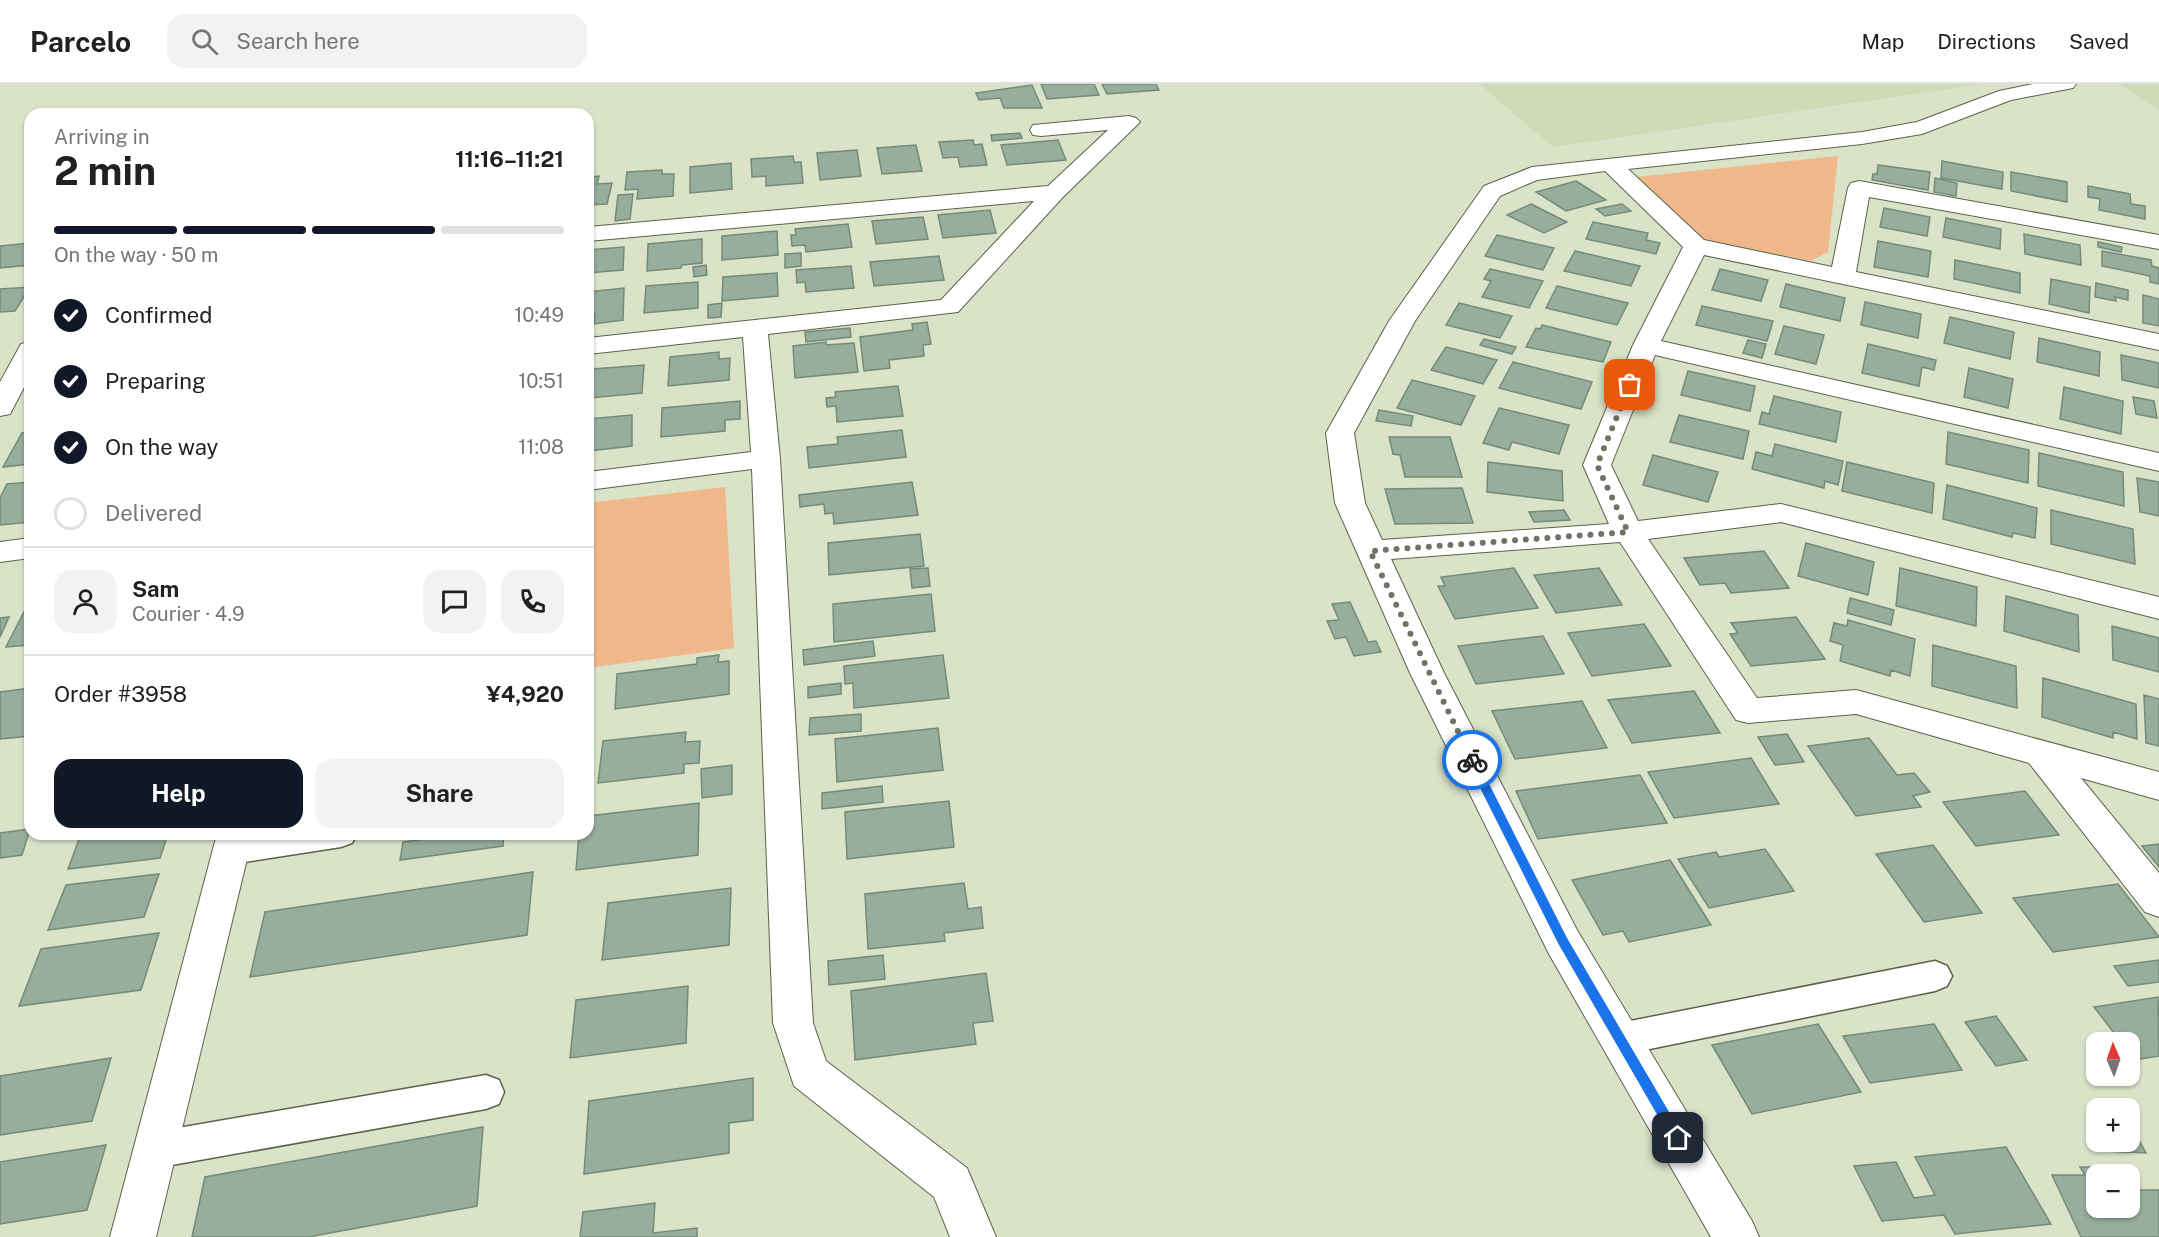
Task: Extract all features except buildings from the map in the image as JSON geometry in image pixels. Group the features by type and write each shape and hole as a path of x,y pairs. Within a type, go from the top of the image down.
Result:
{"street":[{"path":"1736,1237 1563,942 1427,672 1350,503 1340,433 1402,321 1492,191 1532,174 1862,138 1912,130 1963,113 2006,95 2066,84"},
{"path":"594,345 755,330 949,307 1055,192 1129,122 1041,130"},
{"path":"1610,164 1696,246 2159,342"},
{"path":"1843,276 1859,188 2159,242"},
{"path":"594,233 1055,192"},
{"path":"1696,246 1646,345 1597,465 1628,532 1748,711 1856,702 2159,786"},
{"path":"755,330 766,459 793,1023 809,1073 951,1182 973,1237"},
{"path":"1646,345 2159,462"},
{"path":"0,408 24,362"},
{"path":"0,408 24,406"},
{"path":"594,480 766,459"},
{"path":"1370,551 1628,532 1781,513 2159,608"},
{"path":"0,552 24,549"},
{"path":"2041,753 2159,901"},
{"path":"133,1237 233,842"}],"lane":[{"path":"233,842 260,840"},
{"path":"1620,1039 1935,976"},
{"path":"155,1150 486,1092"}],"shaded area":[{"path":"1479,84 1982,84 1553,147"},
{"path":"2119,84 2159,84 2159,110"},
{"path":"1838,156 1828,252 1811,261 1700,240 1636,177"},
{"path":"725,487 734,648 594,667 594,502"}],"way so far":[{"path":"1472,760 1427,672 1370,551 1628,532 1597,465 1630,385"}],"route":[{"path":"1472,760 1563,942 1678,1138"}]}
